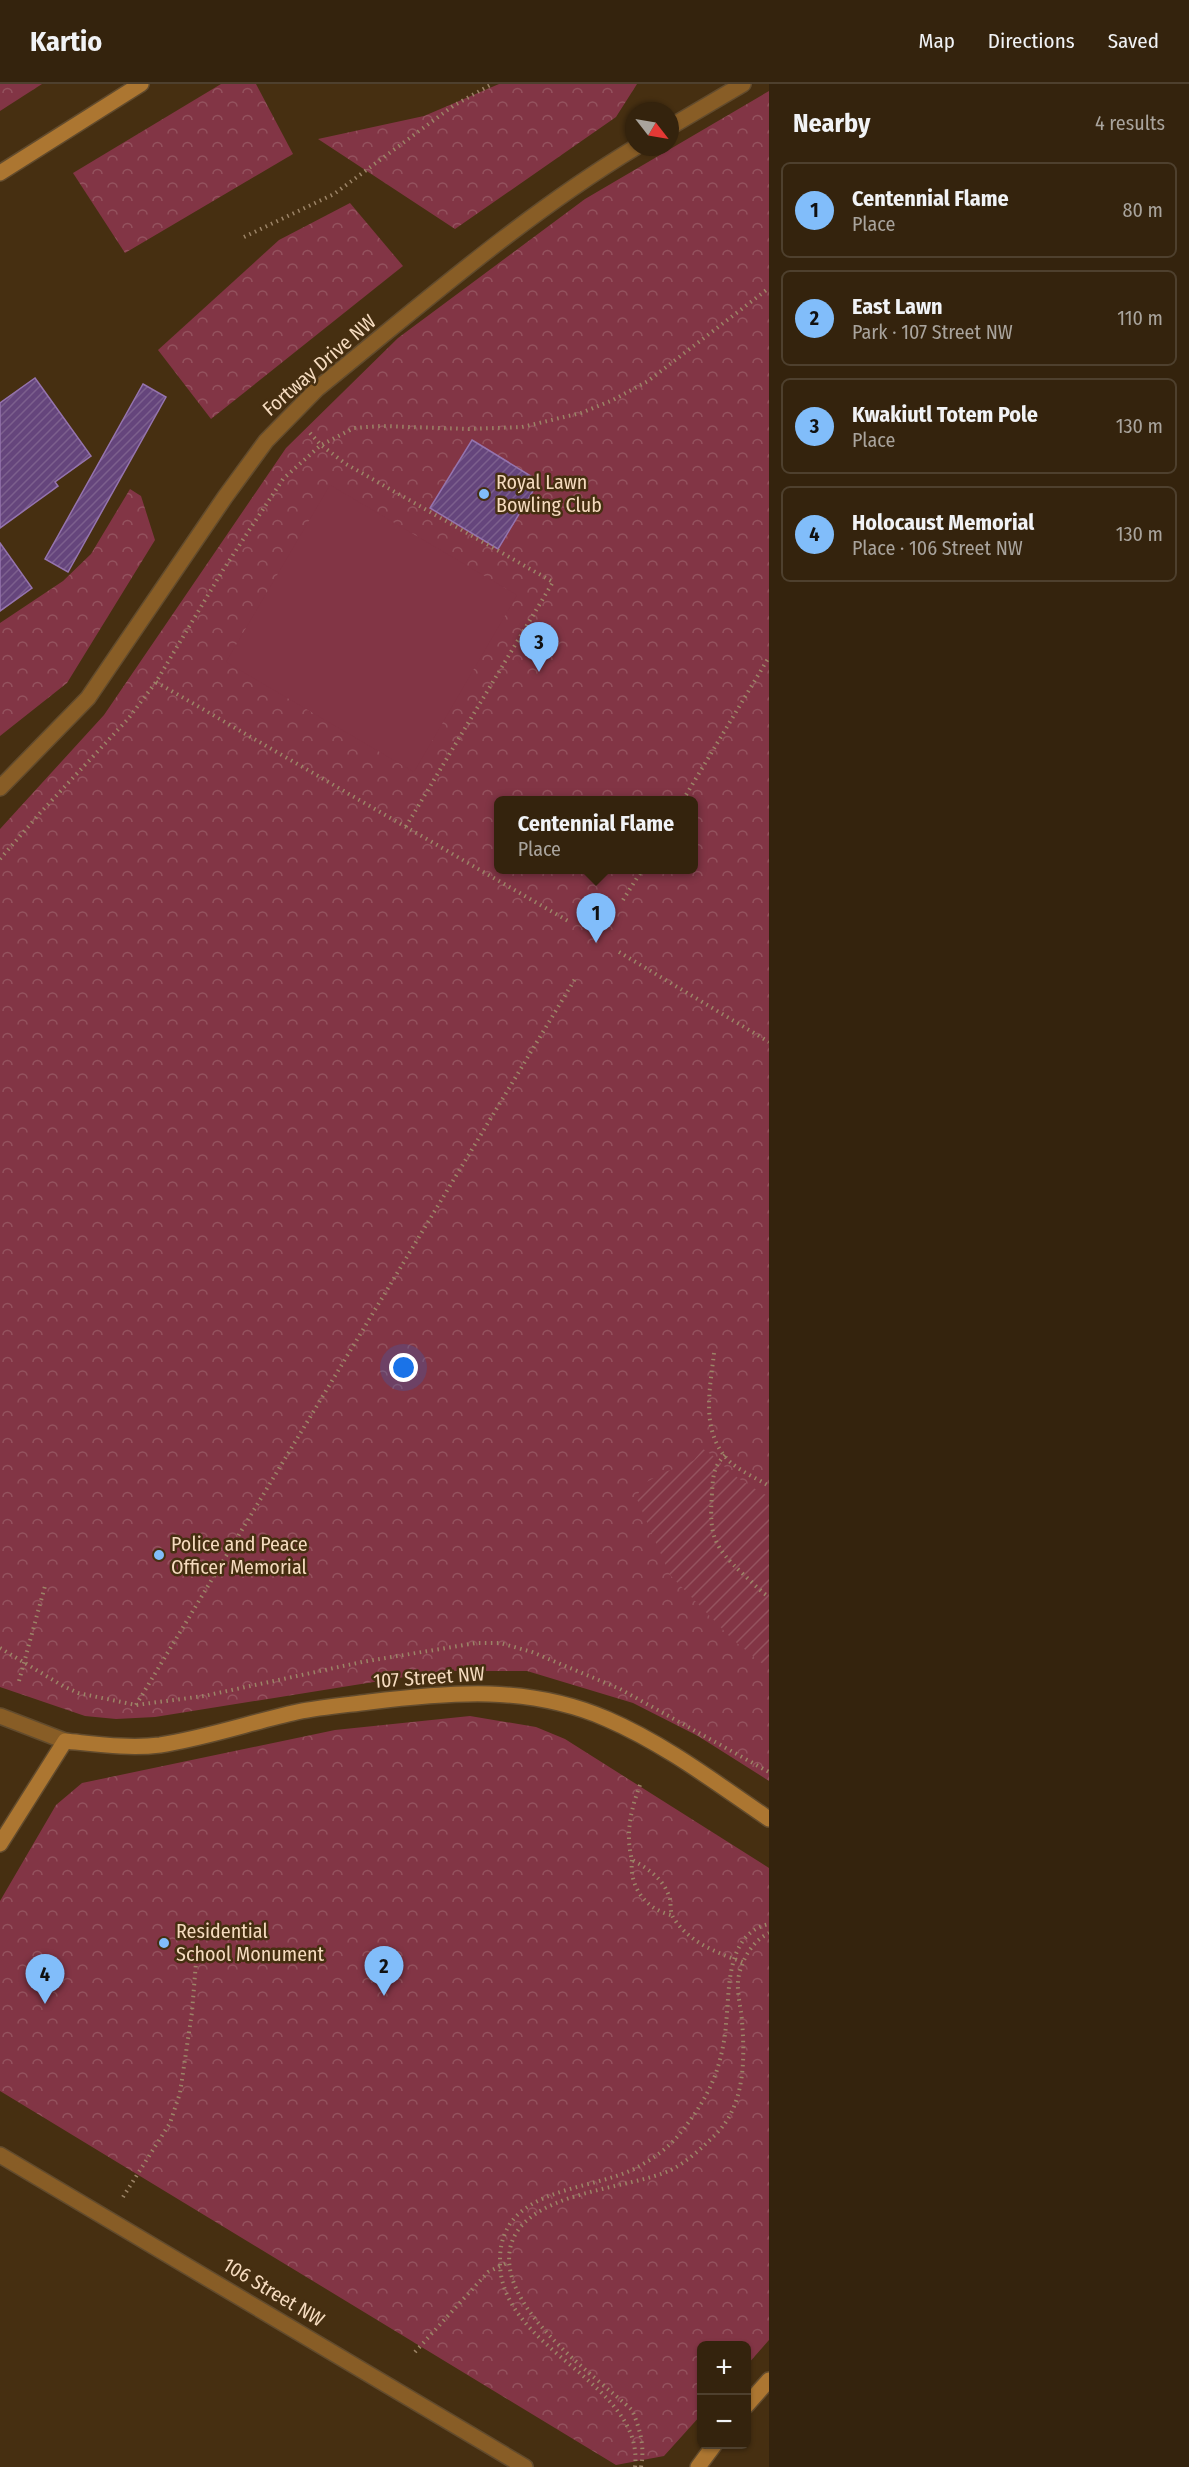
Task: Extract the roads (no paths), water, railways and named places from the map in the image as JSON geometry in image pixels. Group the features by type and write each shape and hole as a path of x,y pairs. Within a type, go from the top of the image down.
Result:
{"street":[{"path":"0,173 141,84"},
{"path":"679,122 743,84"},
{"name":"Fortway Drive NW","path":"0,788 88,698 225,497 266,441 291,414 317,389 524,222 593,173 625,154"},
{"name":"107 Street NW","path":"65,1741 110,1746 160,1745 300,1711 440,1693 482,1692 524,1696 585,1711 641,1735 769,1819"},
{"path":"0,1716 65,1741 0,1844"},
{"name":"106 Street NW","path":"0,2154 525,2467"},
{"path":"751,2401 769,2380"},
{"path":"698,2467 712,2449"}],"place":[{"name":"Royal Lawn Bowling Club","path":"484,494"},
{"name":"Kwakiutl Totem Pole","path":"539,672"},
{"name":"Centennial Flame","path":"596,943"},
{"name":"Police and Peace Officer Memorial","path":"159,1555"},
{"name":"Residential School Monument","path":"164,1943"},
{"name":"East Lawn","path":"384,1996"},
{"name":"Holocaust Memorial","path":"45,2004"}]}
